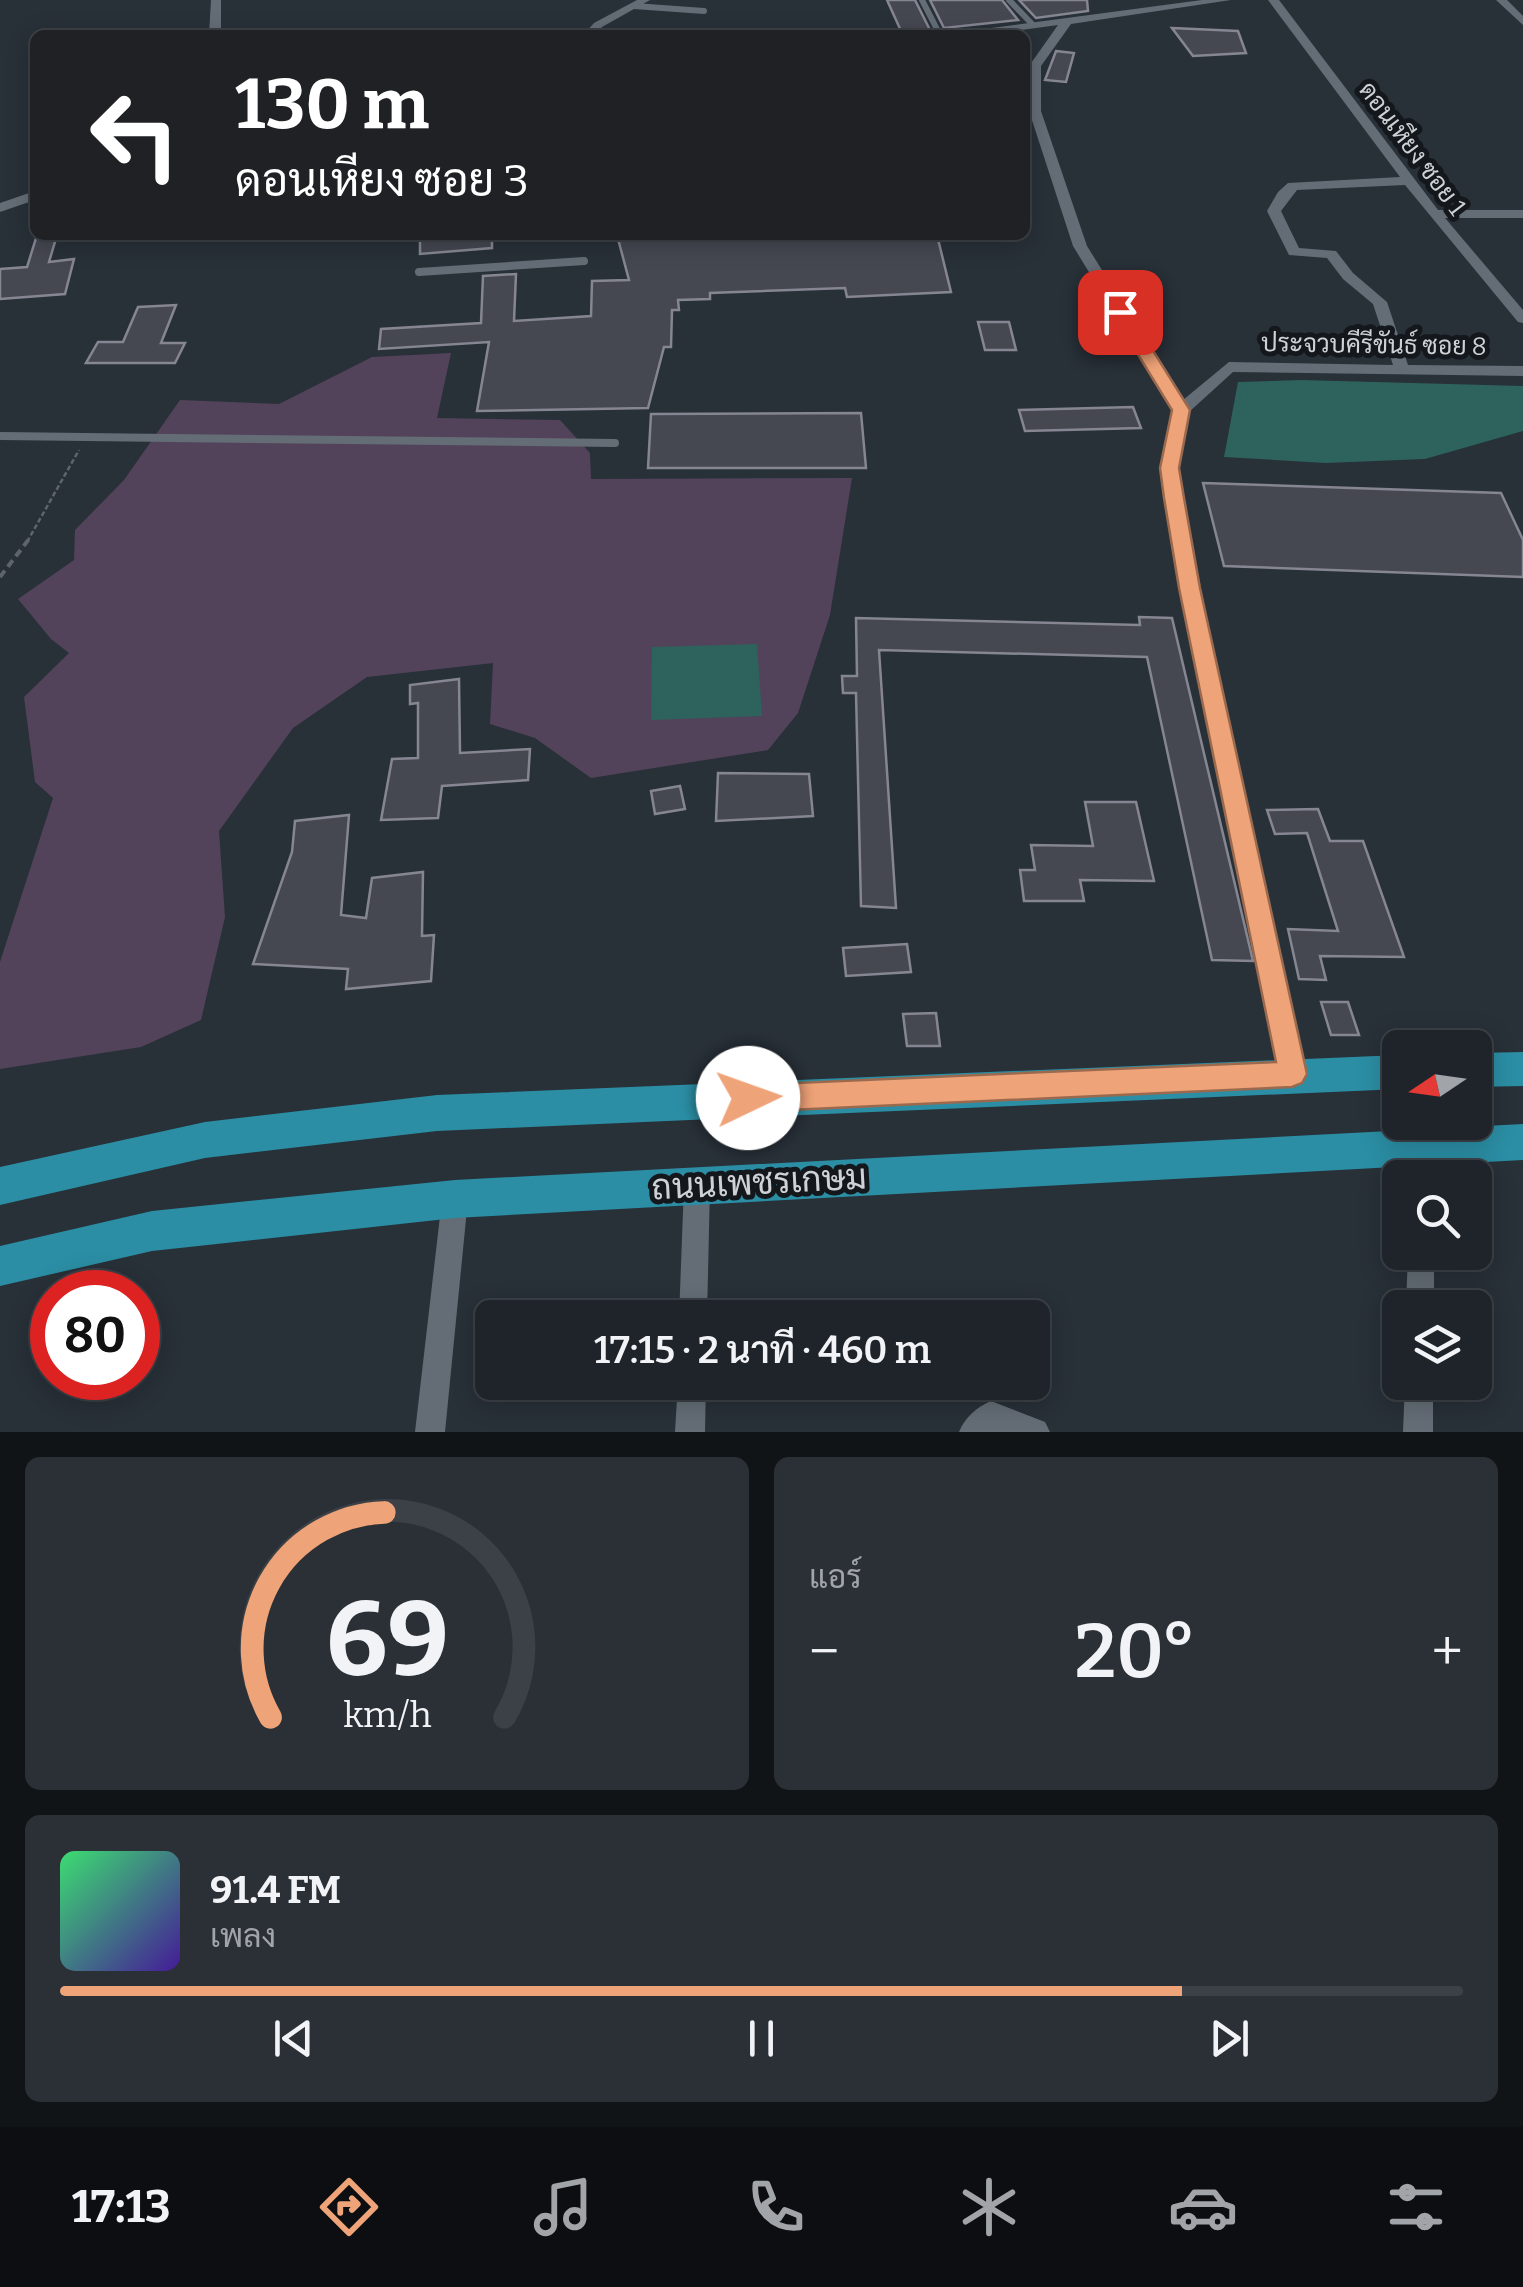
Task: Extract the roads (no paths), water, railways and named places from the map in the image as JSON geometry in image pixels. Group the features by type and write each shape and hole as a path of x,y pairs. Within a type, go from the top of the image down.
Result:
{"highway":[{"path":"1492,1069 1523,1068"},
{"path":"0,1186 205,1140 436,1112 1382,1072"},
{"name":"ถนนเพชรเกษม","path":"1433,1160 1523,1142"},
{"name":"ถนนเพชรเกษม","path":"0,1266 152,1230 455,1199 697,1185 1382,1163"}],"street":[{"path":"215,30 216,0"},
{"path":"998,30 1226,0"},
{"name":"ดอนเหียง ซอย 1","path":"1274,0 1408,181 1523,319"},
{"path":"1501,0 1523,22"},
{"path":"594,30 639,3"},
{"path":"1068,20 1035,66 1035,111 1080,246 1181,410 1169,468 1190,588 1292,1074"},
{"path":"1402,370 1380,302 1348,276 1332,254 1294,252 1274,211 1283,194 1294,186 1408,181"},
{"path":"0,191 30,198"},
{"path":"0,208 30,198"},
{"path":"1434,214 1523,214"},
{"name":"ประจวบคีรีขันธ์ ซอย 8","path":"1181,410 1228,367 1523,371"},
{"path":"694,1300 697,1185"},
{"path":"430,1432 455,1199"},
{"path":"690,1432 691,1400"},
{"path":"1418,1432 1419,1400"},
{"path":"974,1432 991,1416 1035,1432"}],"lane":[{"path":"922,0 937,30"},
{"path":"1009,0 1034,25"},
{"path":"639,3 704,11"},
{"path":"420,272 584,261"},
{"path":"0,436 615,443"}]}
